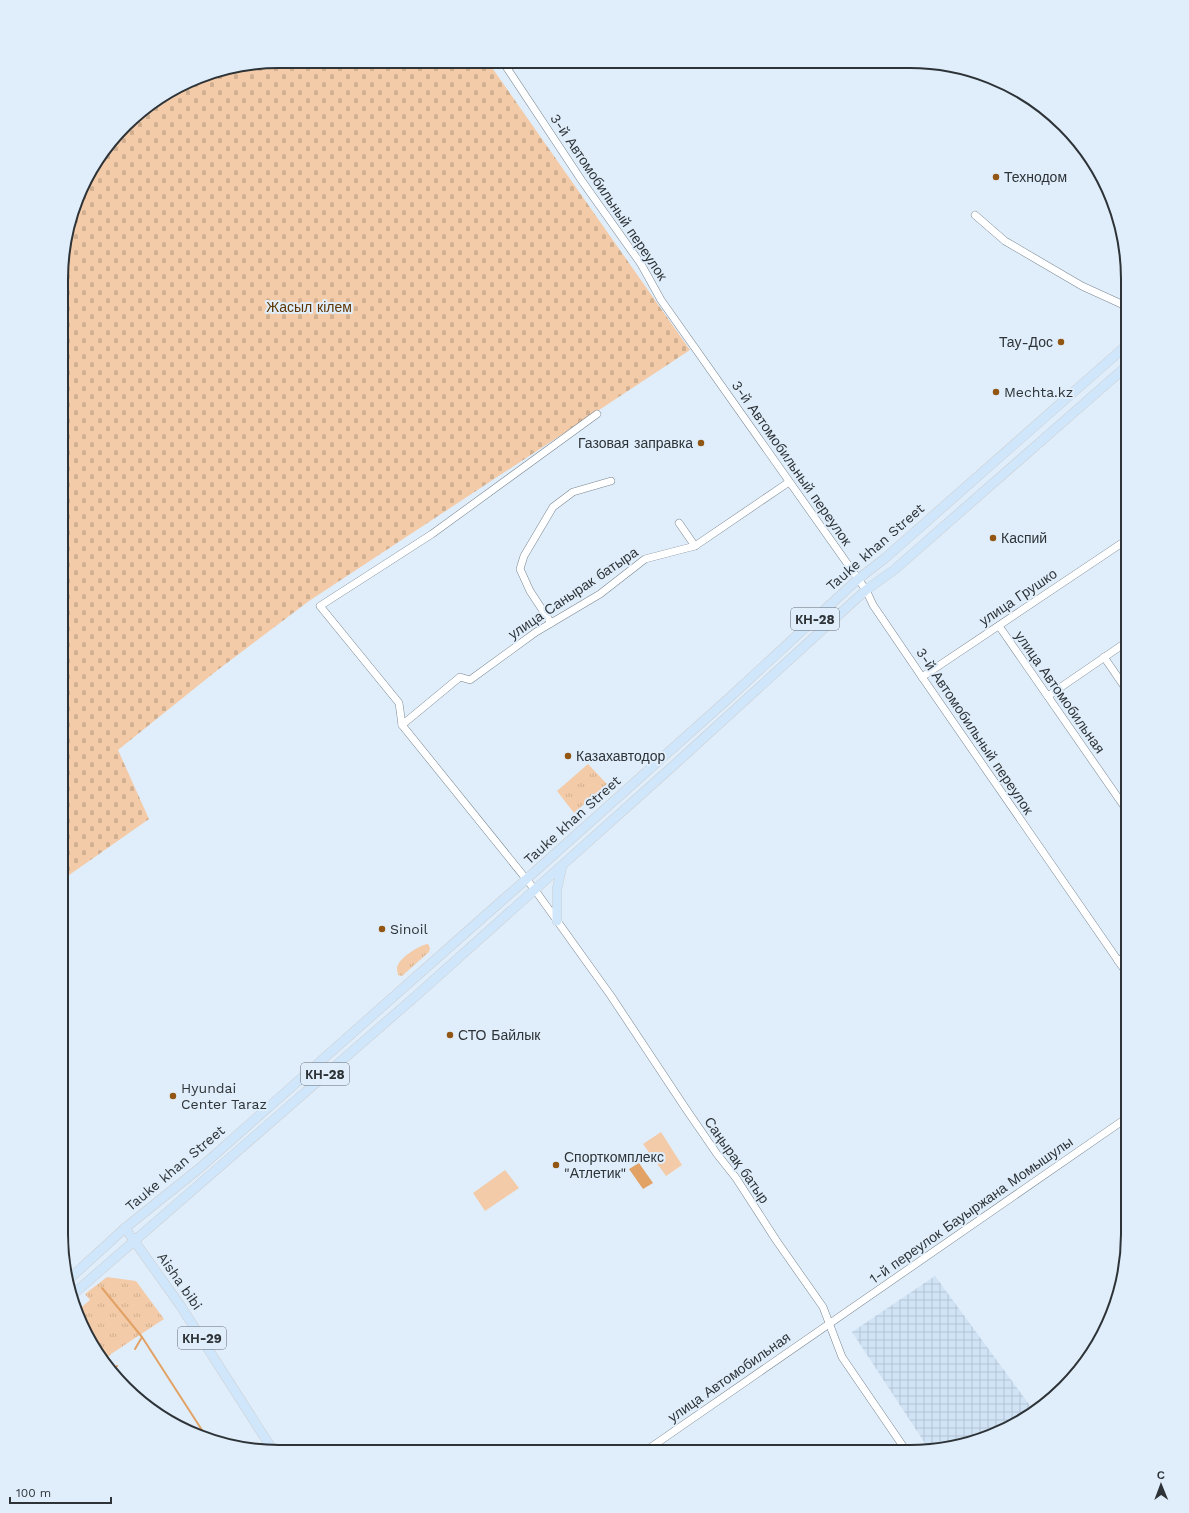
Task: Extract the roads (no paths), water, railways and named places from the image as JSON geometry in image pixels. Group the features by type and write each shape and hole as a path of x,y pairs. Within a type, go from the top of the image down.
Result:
{"main road":[{"name":"Tauke khan Street","path":"72,1276 125,1228 206,1162 729,698 858,579 884,559 1121,350"},
{"name":"Tauke khan Street","path":"76,1292 417,995 748,699 866,590 894,570 1121,371"},
{"path":"557,921 557,889 562,866"},
{"name":"Aisha bibi","path":"125,1228 180,1305 270,1445"}],"street":[{"name":"3-й Автомобильный переулок","path":"507,68 582,181 641,264 661,300 866,590 873,605 1121,966"},
{"path":"975,215 1005,241 1082,286 1121,304"},
{"path":"402,725 399,703 320,606 432,534 597,414"},
{"path":"551,623 530,591 520,569 524,556 553,507 573,492 611,481"},
{"name":"улица Санырак батыра","path":"402,725 460,677 470,680 536,632 600,594 645,559 695,546 789,482"},
{"path":"679,523 695,546"},
{"name":"улица Грушко","path":"922,677 1121,544"},
{"name":"улица Автомобильная","path":"999,626 1121,802"},
{"path":"1048,696 1121,646"},
{"path":"1104,657 1121,682"},
{"name":"Саңырақ батыр","path":"402,725 535,890 611,996 717,1154 736,1178 776,1240 823,1307 842,1357 902,1445"},
{"name":"1-й переулок Бауыржана Момышулы","path":"829,1324 1121,1122"},
{"name":"улица Автомобильная","path":"654,1445 829,1324"}],"waterway":[{"path":"102,1288 142,1337 135,1349"},
{"path":"142,1337 202,1431"}],"place":[{"name":"Технодом","path":"996,177"},
{"name":"Тау-Дос","path":"1061,342"},
{"name":"Mechta.kz","path":"996,392"},
{"name":"Газовая заправка","path":"701,443"},
{"name":"Каспий","path":"993,538"},
{"name":"Казахавтодор","path":"568,756"},
{"name":"Sinoil","path":"382,929"},
{"name":"СТО Байлык","path":"450,1035"},
{"name":"Hyundai Center Taraz","path":"173,1096"},
{"name":"Спорткомплекс \"Атлетик\"","path":"556,1165"}],"park label":[{"name":"Жасыл кілем","path":"309,307"}]}
